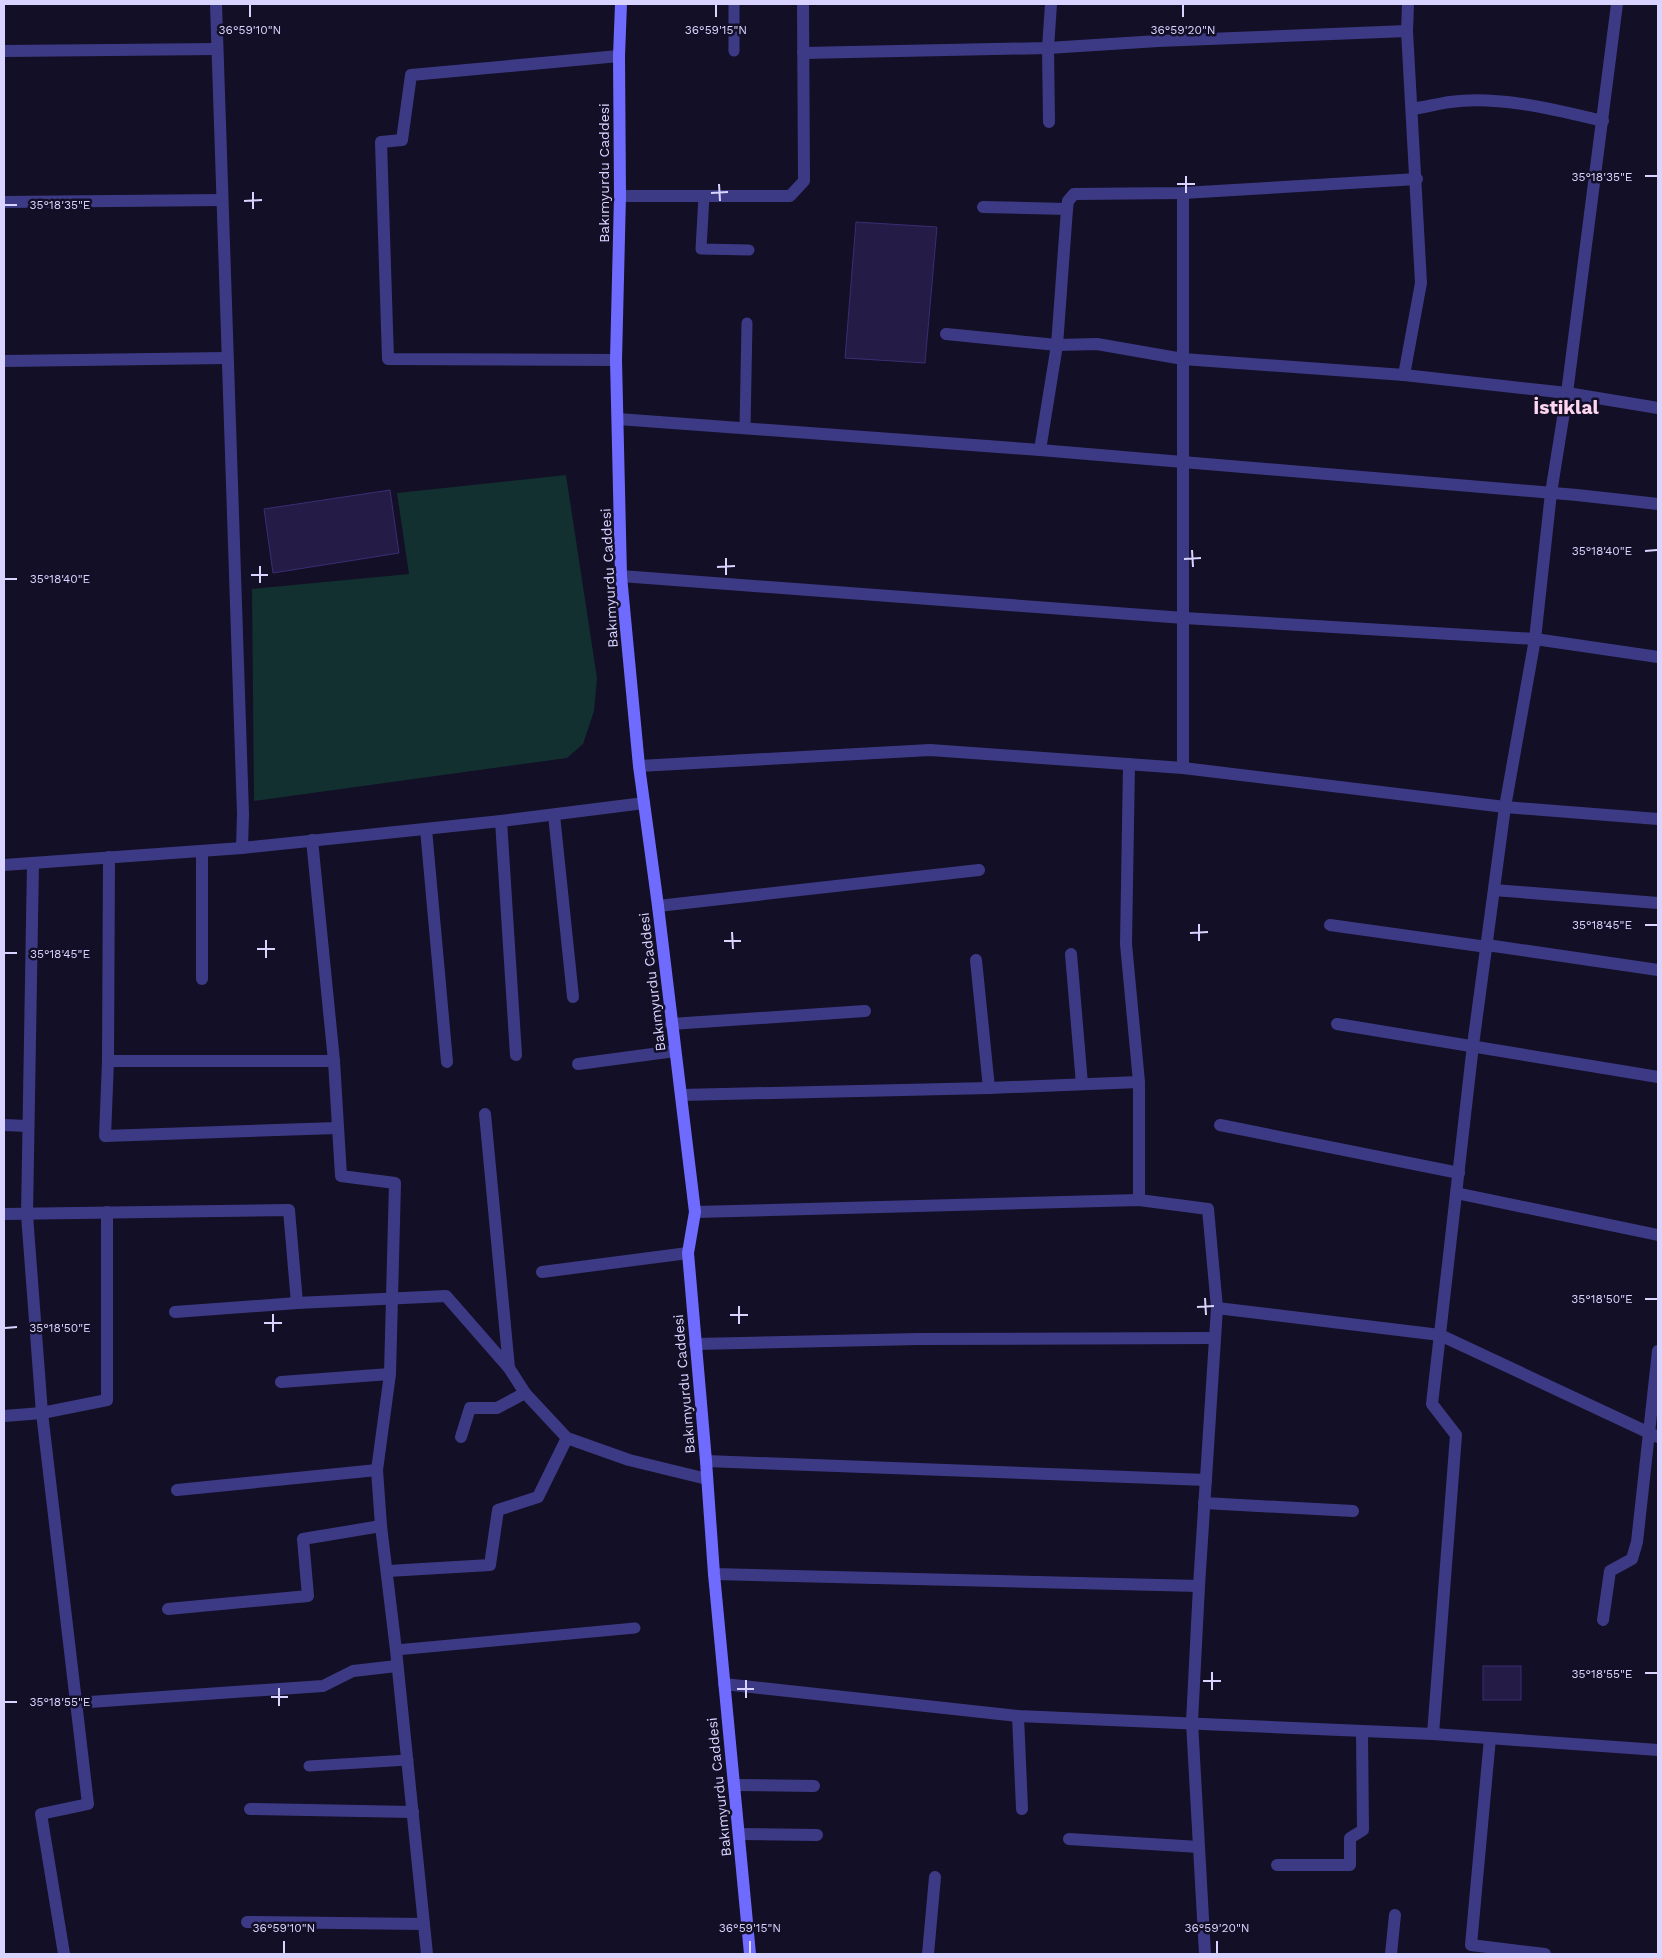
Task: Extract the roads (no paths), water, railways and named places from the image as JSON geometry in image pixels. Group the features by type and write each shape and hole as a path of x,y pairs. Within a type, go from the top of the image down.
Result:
{"main road":[{"name":"Bakımyurdu Caddesi","path":"621,4 619,56 620,196 616,360 621,576 639,766 695,1212 688,1254 714,1574 750,1954"}],"street":[{"path":"216,4 242,848"},
{"path":"620,196 790,196 804,181 803,4"},
{"path":"1049,122 1048,48 1050,4"},
{"path":"1404,375 1421,283 1417,179 1407,31 1408,4"},
{"path":"1433,1734 1456,1435 1432,1404 1473,1045 1505,807 1535,639 1551,493 1567,393 1617,4"},
{"path":"803,53 1048,48 1158,41 1407,31"},
{"path":"4,52 217,49"},
{"path":"616,360 388,359 381,142 402,140 412,75 619,56"},
{"path":"1412,109 1452,101 1500,101 1545,108 1603,121"},
{"path":"1040,450 1057,345 1068,200 1074,194 1183,193 1417,179"},
{"path":"1183,193 1183,768"},
{"path":"4,202 222,200"},
{"path":"984,207 1067,210"},
{"path":"946,334 1057,345 1097,344 1183,359 1404,375 1567,393 1658,408"},
{"path":"4,361 226,358"},
{"path":"618,419 1040,450 1551,493 1658,504"},
{"path":"621,576 1184,618 1535,639 1658,657"},
{"path":"639,766 930,750 1183,768 1505,807 1658,819"},
{"path":"1129,764 1126,944 1139,1082 1139,1200"},
{"path":"4,865 242,848 501,821 644,803"},
{"path":"554,815 573,997"},
{"path":"501,821 516,1056"},
{"path":"426,829 446,1062"},
{"path":"312,840 334,1061 341,1176 395,1183 390,1374 377,1470 381,1526 388,1571 427,1954"},
{"path":"202,851 202,979"},
{"path":"109,857 108,1061 105,1136 338,1128"},
{"path":"33,863 27,1215 42,1413 88,1804 41,1814 64,1954"},
{"path":"658,906 979,870"},
{"path":"1494,890 1658,903"},
{"path":"1330,925 1658,970"},
{"path":"1071,954 1082,1084"},
{"path":"976,960 989,1088"},
{"path":"671,1024 865,1011"},
{"path":"1337,1024 1658,1076"},
{"path":"578,1064 675,1051"},
{"path":"108,1061 334,1061"},
{"path":"680,1095 989,1088 1139,1082"},
{"path":"485,1114 509,1368"},
{"path":"4,1125 28,1126"},
{"path":"1220,1125 1459,1173"},
{"path":"1456,1193 1658,1235"},
{"path":"695,1212 1139,1200 1208,1209 1217,1308 1192,1722 1205,1954"},
{"path":"4,1214 289,1210 296,1303"},
{"path":"4,1416 42,1413 107,1400 107,1212"},
{"path":"542,1272 688,1254"},
{"path":"175,1312 296,1303 446,1296 509,1368 525,1393 567,1438 629,1460 707,1479"},
{"path":"1217,1308 1440,1335 1654,1435"},
{"path":"695,1344 928,1339 1214,1338"},
{"path":"1603,1620 1610,1572 1632,1559 1637,1542 1654,1435 1658,1351"},
{"path":"282,1382 390,1374"},
{"path":"462,1437 470,1408 497,1408 525,1393"},
{"path":"388,1571 490,1565 498,1510 538,1497 567,1438"},
{"path":"706,1461 1206,1480"},
{"path":"176,1490 377,1470"},
{"path":"1204,1503 1352,1511"},
{"path":"168,1609 308,1596 303,1539 381,1526"},
{"path":"714,1574 1199,1586"},
{"path":"76,1703 323,1686 353,1671 397,1666"},
{"path":"724,1684 1018,1716 1192,1722 1362,1732 1433,1734 1658,1750"},
{"path":"1018,1716 1022,1809"},
{"path":"1277,1864 1350,1865 1350,1838 1364,1830 1362,1732"},
{"path":"1490,1738 1471,1945 1545,1954"},
{"path":"735,1785 814,1786"},
{"path":"250,1809 413,1812"},
{"path":"739,1834 817,1835"},
{"path":"1069,1839 1198,1847"},
{"path":"928,1954 935,1877"},
{"path":"1391,1954 1395,1915"},
{"path":"247,1922 424,1924"}],"lane":[{"path":"734,4 734,51"},
{"path":"704,196 701,249 749,250"},
{"path":"745,428 747,323"},
{"path":"396,1650 635,1628"},
{"path":"309,1766 408,1760"}],"district":[{"name":"İstiklal","path":"1566,407"}]}
